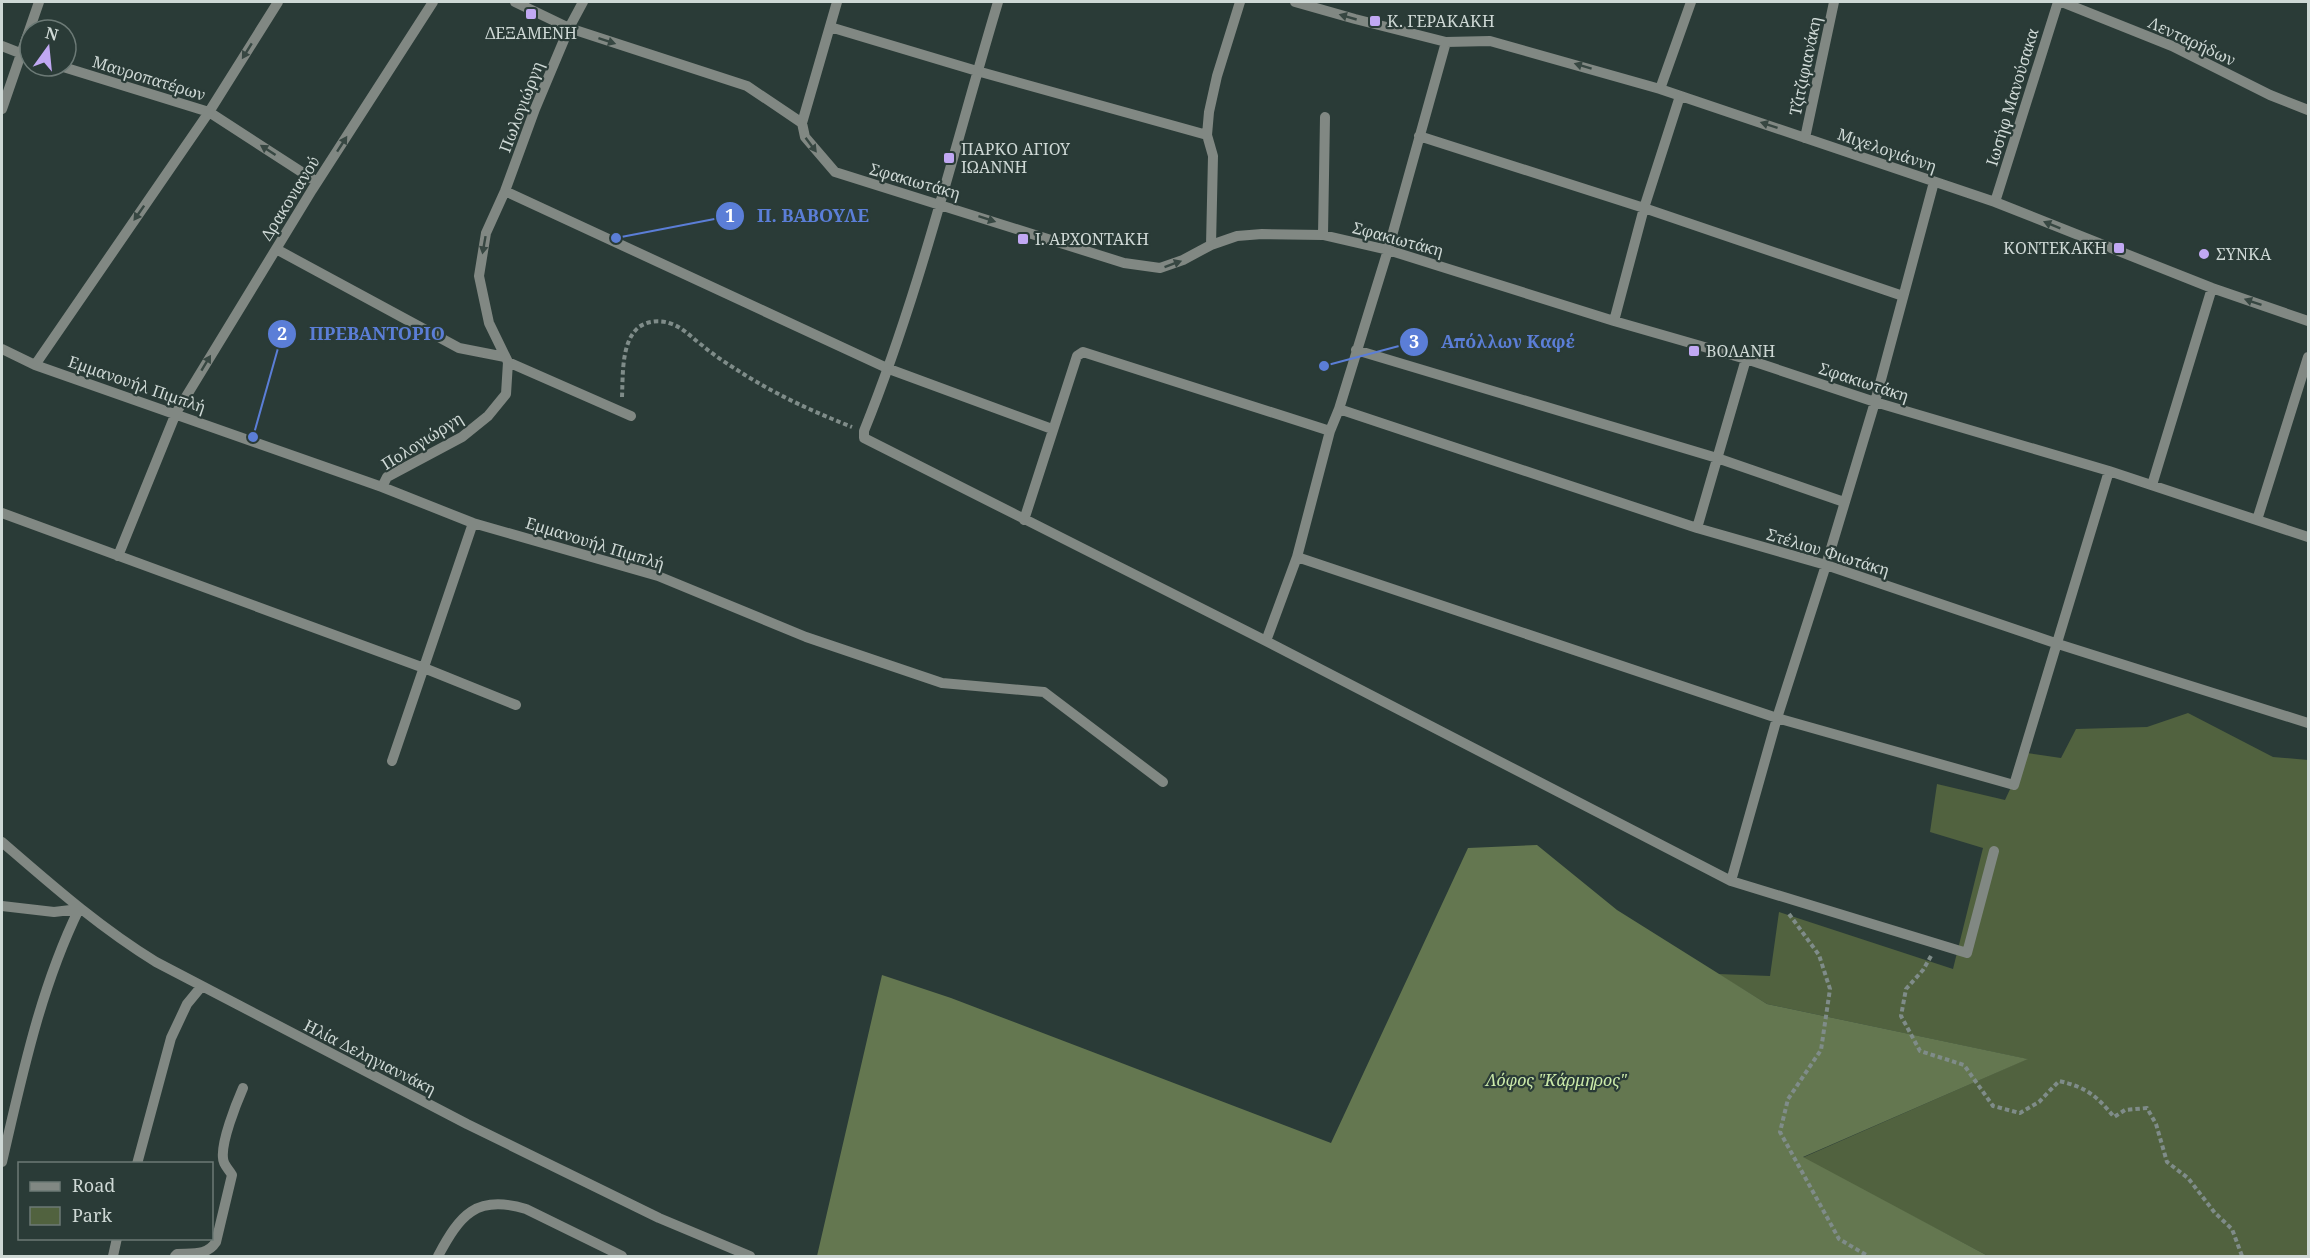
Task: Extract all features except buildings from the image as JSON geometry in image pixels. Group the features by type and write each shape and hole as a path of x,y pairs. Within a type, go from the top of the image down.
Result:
{"street":[{"path":"35,18 39,2"},
{"path":"35,365 209,112 278,2"},
{"name":"Δρακονιανού","path":"118,556 176,413 317,182 433,2"},
{"name":"Σφακιωτάκη","path":"515,2 569,28 747,86 802,123 805,137 835,172 1124,263 1161,268 1237,236 1262,234 1323,235 1388,250 1614,321 1746,359 1875,402 2109,471 2308,537"},
{"name":"Πωλογιώργη","path":"505,191 535,109 569,28 583,2"},
{"path":"802,123 837,2"},
{"path":"998,2 940,204 889,369 863,436 1024,520 1266,640 1731,881 1967,952 1994,851"},
{"path":"1211,245 1213,156 1207,135 1209,112 1217,76 1240,2"},
{"name":"Μιχελογιάννη","path":"1295,2 1446,42 1490,40 1660,89 1995,202 2212,288 2308,321"},
{"path":"1660,89 1691,2"},
{"name":"Τζιτζιφιανάκη","path":"1805,138 1834,2"},
{"name":"Ιωσήφ Μανούσακα","path":"1995,202 2058,2"},
{"name":"Λενταρήδων","path":"2062,2 2172,46 2270,95 2308,110"},
{"path":"830,27 977,71 1207,135"},
{"path":"1266,640 1297,557 1330,431 1339,409 1388,250 1446,42"},
{"path":"2,46 18,52"},
{"name":"Μαυροπατέρων","path":"78,72 209,112 317,182"},
{"path":"2,109 18,73"},
{"path":"1614,321 1644,208 1680,96"},
{"path":"1323,235 1325,117"},
{"path":"1419,136 1644,208 1903,296"},
{"path":"1731,881 1777,718 1875,402 1934,182"},
{"path":"505,191 889,369 1052,429"},
{"name":"Πολογιώργη","path":"382,487 387,477 462,437 488,416 506,394 507,359 489,323 479,276 486,233 505,191"},
{"path":"276,249 459,348 507,359 626,414"},
{"path":"2152,486 2212,288"},
{"name":"Εµµανουήλ Πιµπλή","path":"2,349 35,365 382,487 472,523 658,576 806,637 942,683 1044,692 1164,782"},
{"path":"1356,350 1717,458 1845,502"},
{"path":"1024,520 1077,356 1083,352 1330,431"},
{"path":"2257,520 2308,357"},
{"path":"1697,528 1746,359"},
{"name":"Στέλιου Φιωτάκη","path":"1339,409 1697,528 1826,565 2058,644 2308,723"},
{"path":"1297,557 1777,718 2014,785 2109,471"},
{"path":"2,513 424,668 516,705"},
{"path":"392,761 472,523"},
{"name":"Ηλία Δεληγιαννάκη","path":"2,842 116,938 201,987 499,1140 659,1218 750,1257"},
{"path":"2,906 54,912 79,909"},
{"path":"2,1162 35,1026 63,941 79,909"},
{"path":"138,1162 177,1021 201,987"},
{"path":"174,1257 177,1254 202,1253 211,1250 216,1242 232,1175 224,1164 222,1156 234,1110 243,1088"},
{"path":"438,1257 457,1224 475,1209 493,1203 510,1204 526,1209 622,1257"},
{"path":"113,1257 117,1240"}],"path":[{"path":"626,414 625,356 630,338 639,327 654,321 669,322 684,330 705,348 745,375 802,407 864,431"},
{"path":"1775,894 1819,955 1830,989 1821,1050 1788,1099 1780,1131 1839,1239 1868,1257"},
{"path":"1938,944 1923,970 1906,989 1901,1016 1920,1051 1964,1065 1993,1106 2020,1113 2039,1102 2059,1081 2080,1086 2100,1100 2114,1117 2125,1110 2147,1108 2156,1124 2167,1162 2188,1178 2215,1213 2232,1229 2242,1257"}],"green space":[{"path":"2188,713 2273,757 2308,760 2308,1256 1988,1256 1802,1158 2027,1059 1767,1004 1718,974 1770,976 1779,912 1953,969 1983,848 1930,832 1937,784 2005,800 2027,753 2061,758 2076,729 2147,727"},
{"name":"Λόφος \"Κάρμηρος\"","path":"1537,845 1617,910 1767,1004 2028,1059 1803,1157 1988,1256 817,1256 882,975 951,998 1331,1143 1468,848"}],"place":[{"name":"ΔΕΞΑΜΕΝΗ","path":"531,14"},
{"name":"Κ. ΓΕΡΑΚΑΚΗ","path":"1375,21"},
{"name":"ΠΑΡΚΟ ΑΓΙΟΥ ΙΩΑΝΝΗ","path":"949,158"},
{"name":"Π. ΒΑΒΟΥΛΕ","path":"616,238"},
{"name":"Ι. ΑΡΧΟΝΤΑΚΗ","path":"1023,239"},
{"name":"ΚΟΝΤΕΚΑΚΗ","path":"2119,248"},
{"name":"ΣΥΝΚΑ","path":"2204,254"},
{"name":"ΒΟΛΑΝΗ","path":"1694,351"},
{"name":"Απόλλων Καφέ","path":"1324,366"},
{"name":"ΠΡΕΒΑΝΤΟΡΙΟ","path":"253,437"}]}
